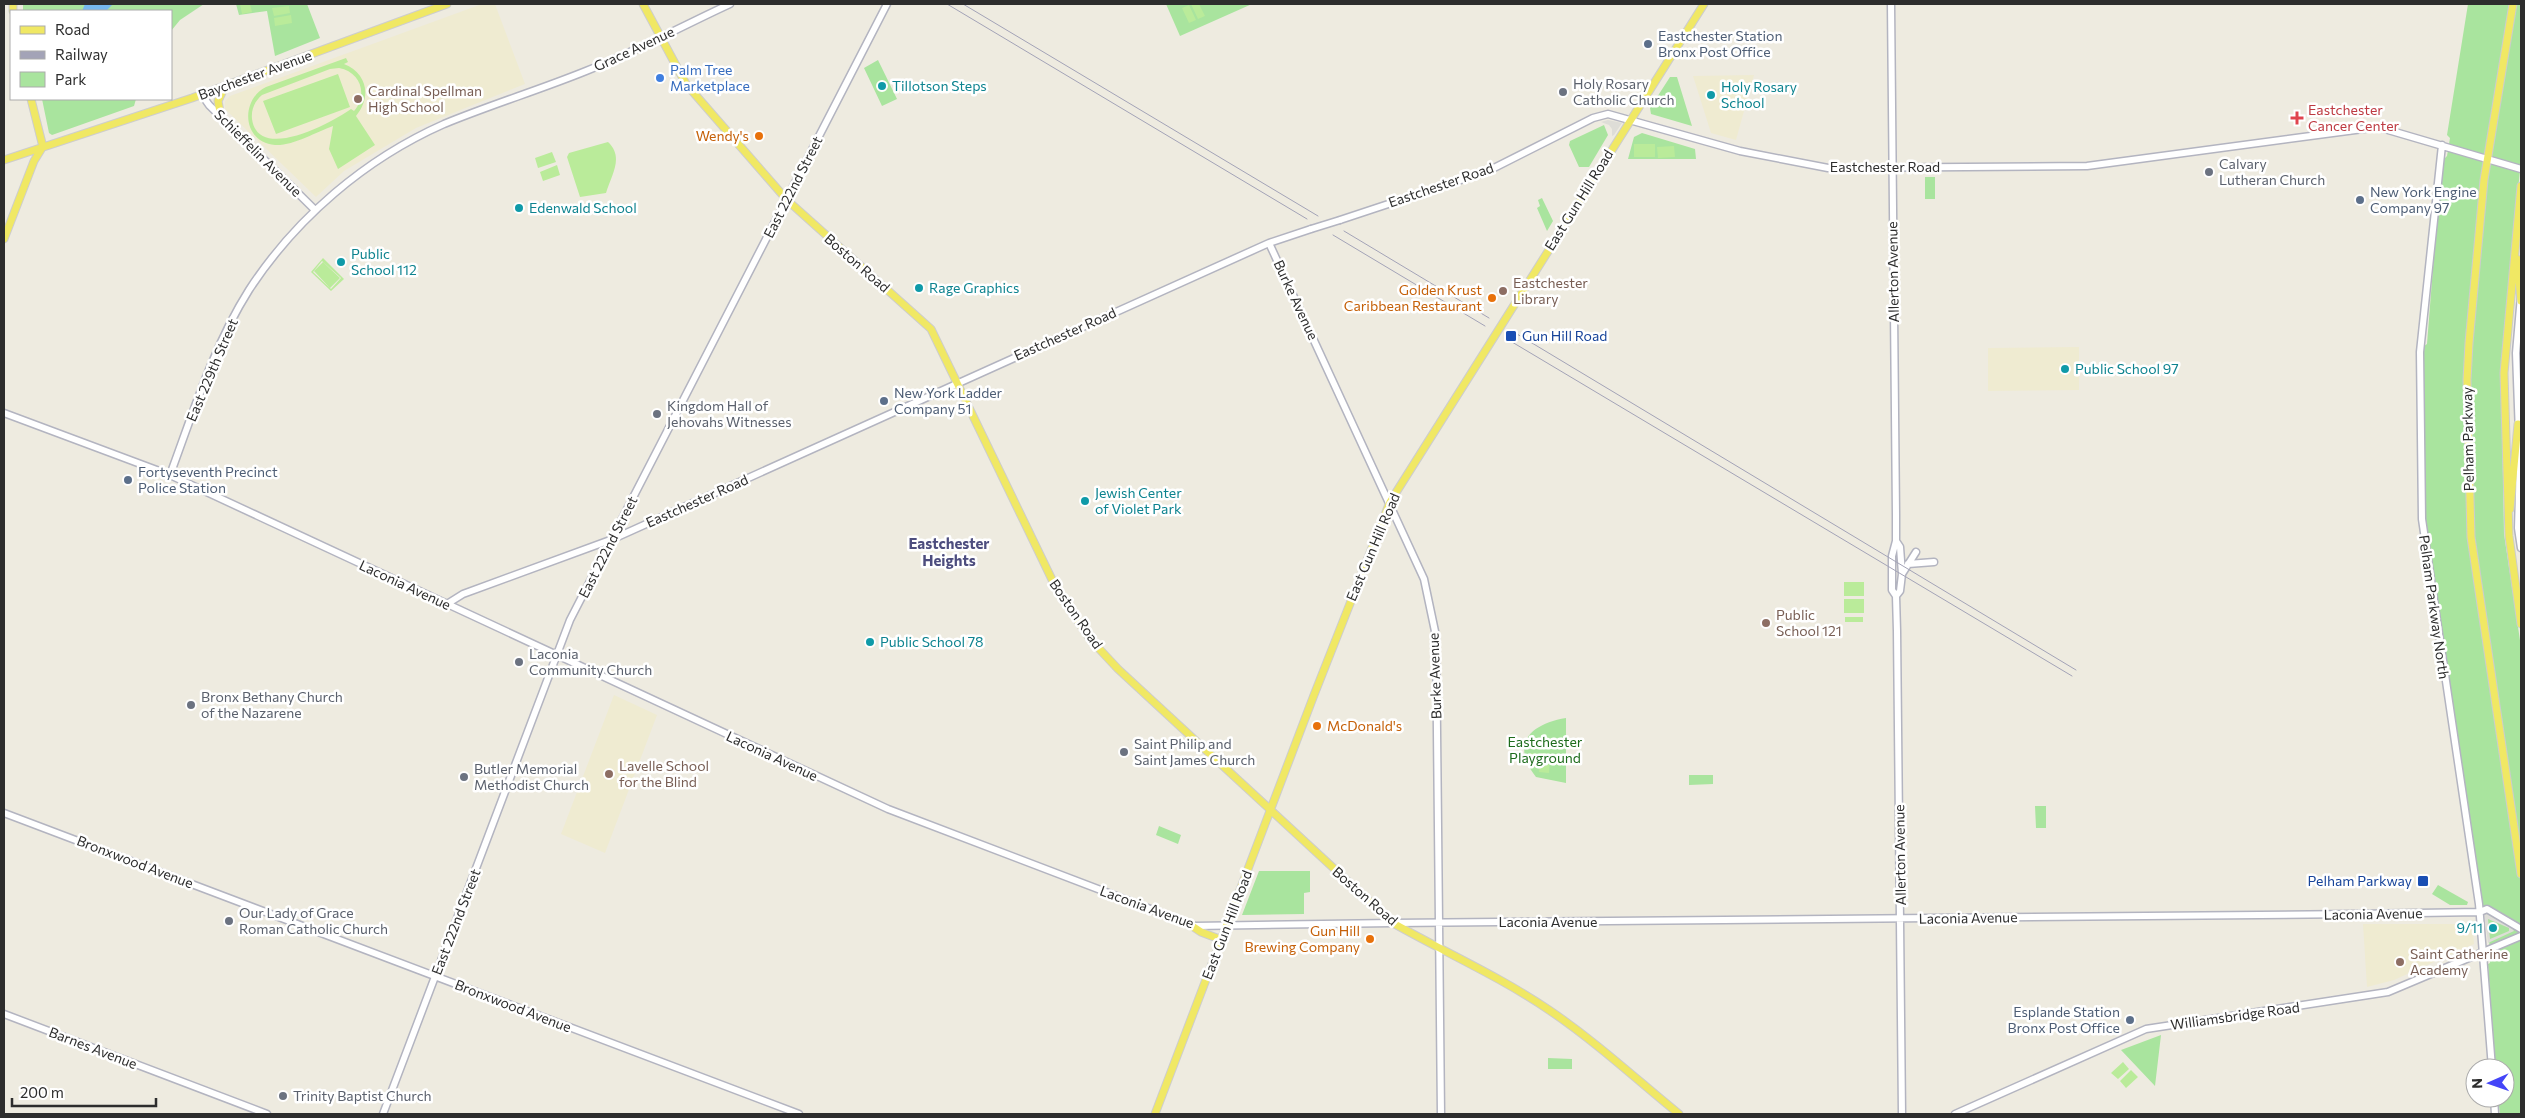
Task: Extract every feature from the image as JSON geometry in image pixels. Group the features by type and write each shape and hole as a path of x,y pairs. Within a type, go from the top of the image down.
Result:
{"main road":[{"name":"Baychester Avenue","path":"4,160 225,86 447,4"},
{"name":"Boston Road","path":"643,4 686,84 787,200 932,329 1058,592 1090,639 1132,683 1393,923 1440,950 1506,982 1549,1010 1590,1040 1679,1114"},
{"name":"East Gun Hill Road","path":"1155,1114 1390,502 1704,4"},
{"name":"Pelham Parkway","path":"2513,4 2488,158 2468,354 2470,529 2521,874"},
{"path":"221,117 218,101 225,86"},
{"path":"4,240 34,161 42,147 31,100"},
{"path":"2521,186 2504,365 2508,516 2521,624"},
{"path":"2516,242 2521,301"},
{"path":"2508,516 2512,506 2518,424"},
{"path":"2514,468 2520,461"},
{"path":"1192,926 1201,932 1222,940"}],"street":[{"name":"Grace Avenue","path":"396,149 444,125 585,72 730,4"},
{"name":"East 222nd Street","path":"383,1114 570,620 887,4"},
{"name":"Allerton Avenue","path":"1891,4 1896,541 1892,556 1892,590 1896,596 1902,1114"},
{"name":"Schieffelin Avenue","path":"202,94 221,117 316,210"},
{"name":"Eastchester Road","path":"447,604 463,594 613,539 1269,243 1488,171 1601,115 1613,115 1740,151 1819,167 2087,166 2378,127 2521,169"},
{"name":"Pelham Parkway North","path":"2442,145 2420,352 2422,519 2480,912 2491,1058"},
{"name":"East 229th Street","path":"170,475 215,355 236,312 276,252 316,210 342,187 396,149"},
{"name":"Burke Avenue","path":"1269,243 1390,502 1424,580 1436,636 1441,1114"},
{"path":"2521,294 2516,353 2520,461 2518,528 2521,548"},
{"name":"Laconia Avenue","path":"4,413 170,475 888,809 1192,926 2480,912"},
{"name":"Allerton Avenue","path":"1896,541 1900,546 1902,574 1900,590 1896,596"},
{"path":"1902,574 1916,552"},
{"path":"1908,564 1934,562"},
{"name":"Bronxwood Avenue","path":"4,813 799,1114"},
{"path":"2480,912 2487,909 2521,929"},
{"name":"Williamsbridge Road","path":"1955,1114 2146,1029 2388,992 2521,936"},
{"name":"Barnes Avenue","path":"4,1014 267,1114"}],"shaded area":[{"name":"Cardinal Spellman High School","path":"482,4 495,4 525,84 416,128 344,171 316,197 225,109 225,101 230,96"},
{"path":"1754,75 1736,140 1711,133 1693,76"},
{"path":"1608,120 1622,123 1612,136 1612,129 1609,125 1601,122"},
{"path":"2079,347 2079,390 1988,391 1988,348"},
{"name":"Lavelle School for the Blind","path":"614,695 657,715 605,853 561,834"},
{"path":"2486,913 2514,931 2488,943 2484,915","holes":["2488,919 2509,928 2509,931 2490,939"]},
{"name":"Saint Catherine Academy","path":"2363,924 2472,924 2474,944 2394,980 2367,987"}],"green space":[{"path":"23,4 204,4 180,20 172,30 172,10 23,10"},
{"path":"236,4 307,4 320,38 275,56 267,11 239,15"},
{"path":"240,4 250,4 252,12 242,14"},
{"path":"1166,4 1252,4 1180,36"},
{"path":"1191,4 1199,4 1205,16 1198,19"},
{"path":"2468,4 2521,4 2521,160 2501,364 2504,534 2521,647 2521,1114 2500,1114 2499,1108 2515,1108 2515,1058 2494,1058 2488,964 2490,963 2489,936 2478,880 2424,521 2424,346 2427,344 2440,179 2450,138 2447,135"},
{"path":"1189,5 1196,20 1189,23 1182,8"},
{"path":"289,6 290,13 274,16 272,8"},
{"path":"291,15 292,23 275,26 274,18"},
{"path":"346,58 348,62 344,64 358,73 365,86 364,101 356,116 375,145 338,169 329,149 333,126 282,145 264,142 256,136 248,120 252,101 266,87","holes":["339,68 353,74 360,85 361,98 354,111 351,109 313,129 281,139 267,138 257,132 252,119 252,112 255,103 262,95 330,69"]},
{"path":"878,60 897,99 882,106 864,68"},
{"path":"338,74 350,107 276,134 263,101"},
{"path":"1670,77 1677,77 1692,126 1651,114 1650,108"},
{"path":"42,100 136,100 134,106 52,135 49,133"},
{"path":"1604,125 1608,135 1589,167 1579,167 1569,145 1570,141"},
{"path":"1642,133 1695,149 1696,159 1628,159 1634,137"},
{"path":"608,142 613,148 616,160 606,193 580,197 567,157 569,153"},
{"path":"1634,144 1655,144 1655,157 1634,157"},
{"path":"1674,146 1675,157 1658,158 1657,147"},
{"path":"552,152 556,162 538,168 535,158"},
{"path":"557,165 560,175 543,181 540,172"},
{"path":"1925,177 1935,177 1935,199 1925,199"},
{"path":"1542,198 1553,221 1547,231 1537,208 1540,206 1538,200"},
{"path":"323,258 344,279 331,291 311,272","holes":["322,261 341,278 331,289 313,272"]},
{"path":"323,262 340,278 330,288 314,271"},
{"path":"1844,582 1864,582 1864,596 1844,596"},
{"path":"1844,599 1864,599 1864,613 1844,613"},
{"path":"1845,617 1863,617 1863,622 1845,622"},
{"name":"Eastchester Playground","path":"1566,718 1566,783 1536,777 1528,765 1525,755 1525,745 1528,737 1542,725"},
{"path":"1530,753 1540,754 1538,767 1529,767"},
{"path":"1541,753 1550,754 1549,773 1539,772"},
{"path":"1689,775 1713,775 1713,784 1689,785"},
{"path":"2035,806 2046,806 2046,828 2036,828"},
{"path":"1159,826 1181,835 1178,844 1156,835"},
{"path":"1259,871 1310,871 1310,892 1304,893 1304,914 1242,915"},
{"path":"2438,885 2468,902 2467,905 2450,905 2432,894"},
{"path":"2161,1035 2155,1086 2121,1050"},
{"path":"1548,1058 1572,1059 1572,1069 1548,1069"},
{"path":"2123,1062 2129,1069 2118,1079 2111,1073"},
{"path":"2131,1070 2138,1077 2126,1088 2120,1081"}],"water":[{"path":"85,4 113,4 107,10 82,10"}],"railway":[{"path":"947,4 1307,219"},
{"path":"963,4 1318,216"},
{"path":"1344,231 1489,318"},
{"path":"1333,235 1485,326"},
{"path":"1517,334 2076,670"},
{"path":"1512,342 2072,676"}],"place":[{"name":"Eastchester Station Bronx Post Office","path":"1648,44"},
{"name":"Palm Tree Marketplace","path":"660,78"},
{"name":"Tillotson Steps","path":"882,86"},
{"name":"Holy Rosary Catholic Church","path":"1563,92"},
{"name":"Holy Rosary School","path":"1711,95"},
{"name":"Cardinal Spellman High School","path":"358,99"},
{"name":"Eastchester Cancer Center","path":"2297,118"},
{"name":"Wendy's","path":"759,136"},
{"name":"Calvary Lutheran Church","path":"2209,172"},
{"name":"New York Engine Company 97","path":"2360,200"},
{"name":"Edenwald School","path":"519,208"},
{"name":"Public School 112","path":"341,262"},
{"name":"Rage Graphics","path":"919,288"},
{"name":"Eastchester Library","path":"1503,291"},
{"name":"Golden Krust Caribbean Restaurant","path":"1492,298"},
{"name":"Gun Hill Road","path":"1511,336"},
{"name":"Public School 97","path":"2065,369"},
{"name":"New York Ladder Company 51","path":"884,401"},
{"name":"Kingdom Hall of Jehovahs Witnesses","path":"657,414"},
{"name":"Fortyseventh Precinct Police Station","path":"128,480"},
{"name":"Jewish Center of Violet Park","path":"1085,501"},
{"name":"Public School 121","path":"1766,623"},
{"name":"Public School 78","path":"870,642"},
{"name":"Laconia Community Church","path":"519,662"},
{"name":"Bronx Bethany Church of the Nazarene","path":"191,705"},
{"name":"McDonald's","path":"1317,726"},
{"name":"Saint Philip and Saint James Church","path":"1124,752"},
{"name":"Lavelle School for the Blind","path":"609,774"},
{"name":"Butler Memorial Methodist Church","path":"464,777"},
{"name":"Pelham Parkway","path":"2423,881"},
{"name":"Our Lady of Grace Roman Catholic Church","path":"229,921"},
{"name":"9/11","path":"2493,928"},
{"name":"Gun Hill Brewing Company","path":"1370,939"},
{"name":"Saint Catherine Academy","path":"2400,962"},
{"name":"Esplande Station Bronx Post Office","path":"2130,1020"},
{"name":"Trinity Baptist Church","path":"283,1096"}],"district":[{"name":"Eastchester Heights","path":"949,552"}]}
